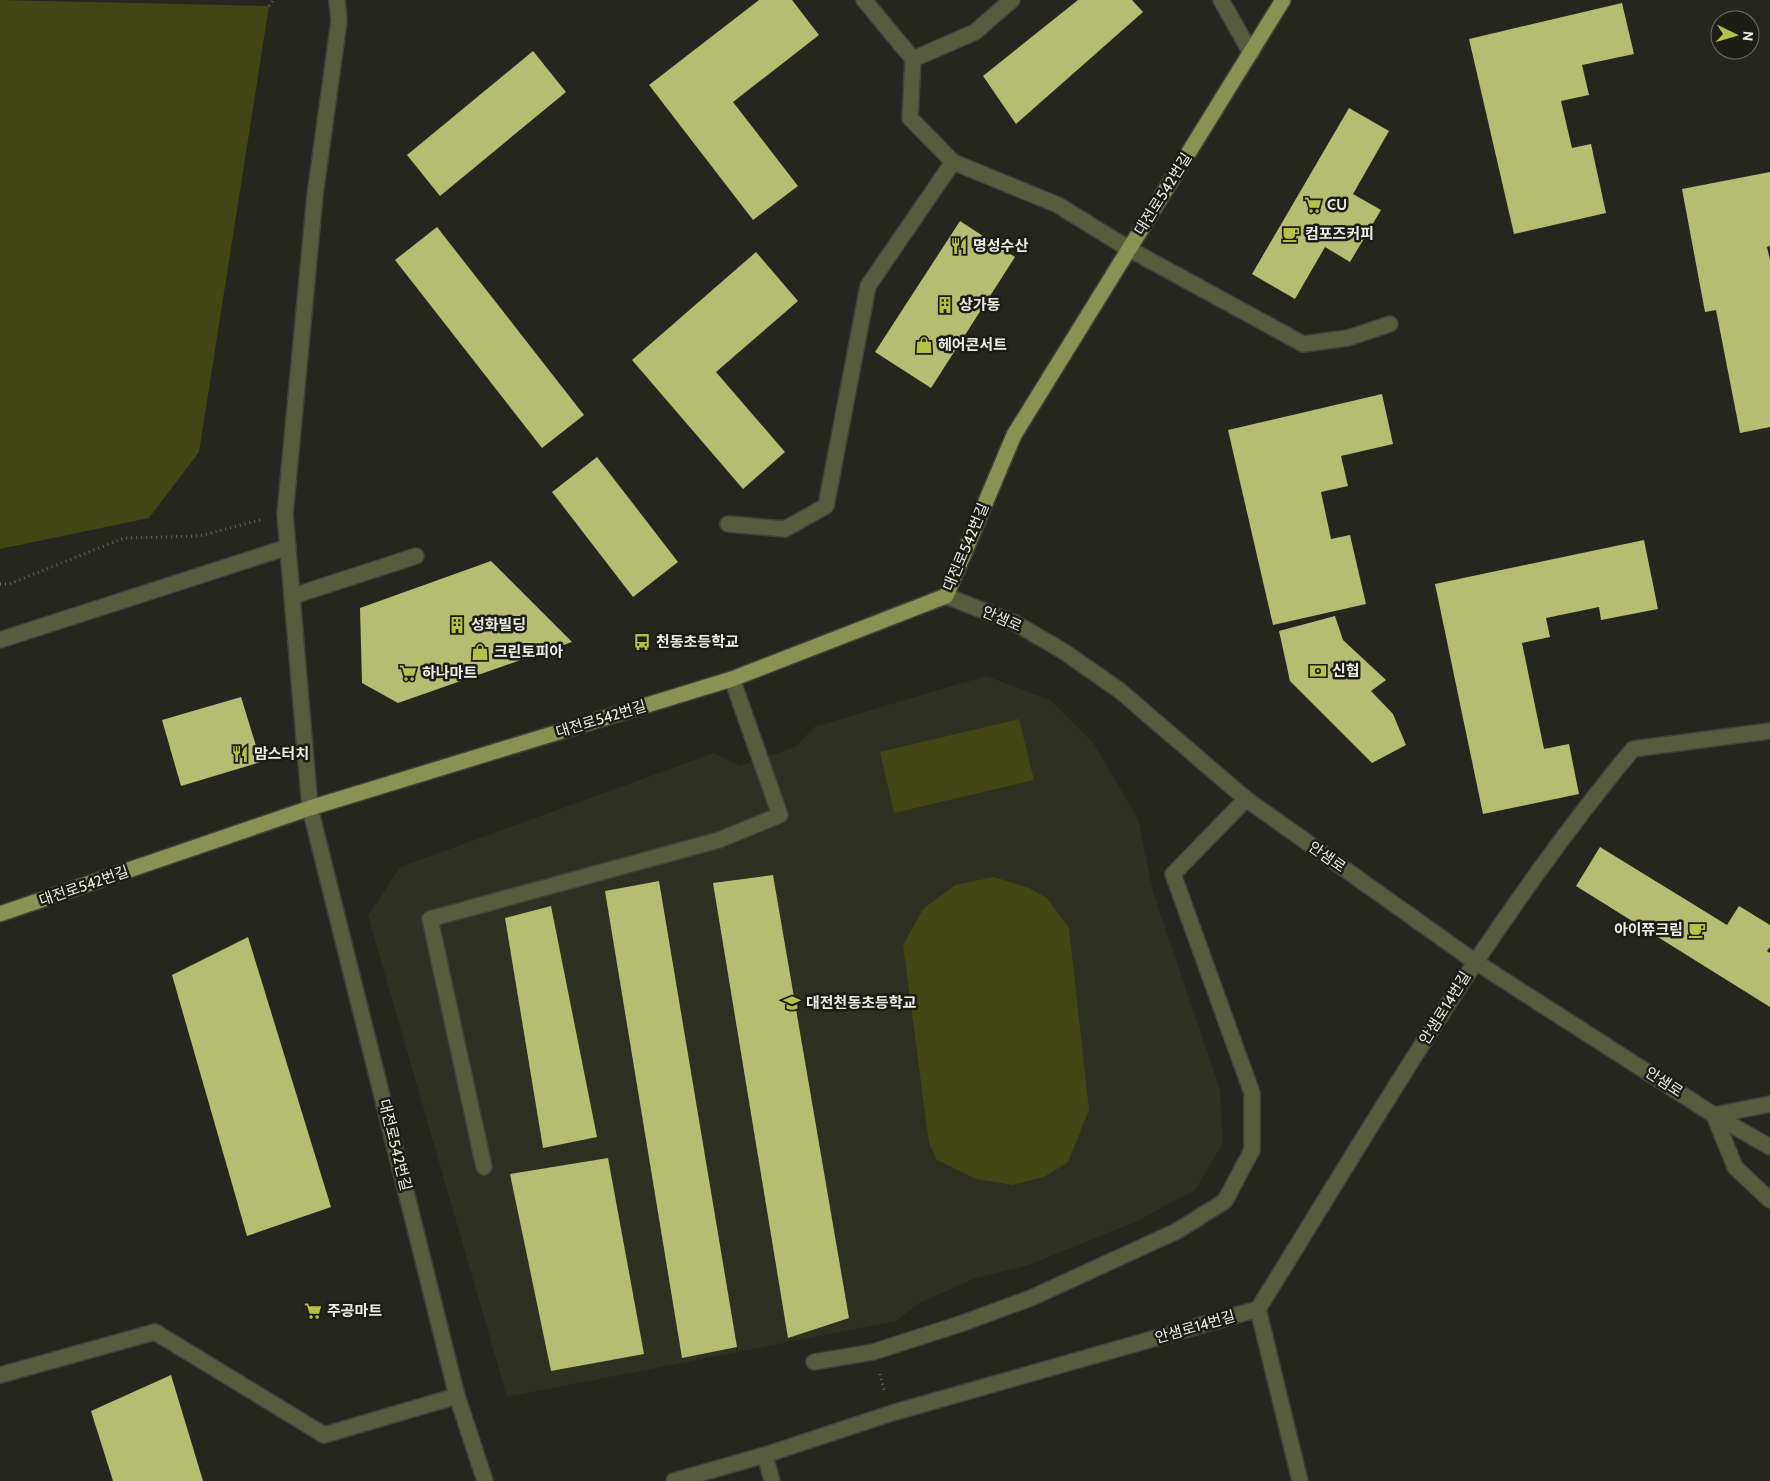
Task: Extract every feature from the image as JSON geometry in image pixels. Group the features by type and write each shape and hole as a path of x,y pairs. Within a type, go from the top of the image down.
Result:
{"main road":[{"name":"대전로542번길","path":"0,914 310,808 732,679 946,596 1014,435 1284,0"}],"street":[{"path":"310,808 285,514 315,195 339,21 337,0"},
{"path":"864,0 912,59 910,118 953,162 1058,205 1129,249 1303,344 1348,338 1390,324"},
{"path":"912,59 975,32 1012,0"},
{"path":"1221,0 1251,53"},
{"path":"728,524 785,530 826,506 868,286 953,162"},
{"path":"0,640 288,547"},
{"path":"293,596 416,556"},
{"name":"안샘로","path":"946,596 1015,623 1063,652 1118,690 1246,799 1474,961 1714,1114 1770,1147"},
{"path":"484,1167 430,919 718,840 780,815 732,679"},
{"name":"안샘로14번길","path":"765,1455 892,1413 1258,1309 1474,961 1595,794 1633,749 1770,731"},
{"path":"814,1362 873,1352 960,1324 1031,1298 1177,1231 1225,1201 1252,1150 1252,1093 1173,874 1246,799"},
{"name":"대전로542번길","path":"310,808 457,1396 485,1481"},
{"path":"1770,1104 1714,1114 1735,1167 1770,1200"},
{"path":"1258,1309 1300,1481"},
{"path":"0,1375 155,1332 324,1435 457,1396"},
{"path":"674,1481 704,1477 765,1455 772,1481"}],"path":[{"path":"269,6 273,0"},
{"path":"0,584 9,584 124,538 199,536 285,514"}],"shaded area":[{"name":"대전천동초등학교","path":"986,676 1050,700 1094,744 1138,819 1153,892 1220,1090 1223,1143 1195,1190 1135,1222 1029,1265 976,1278 917,1304 897,1321 507,1397 368,916 400,867 714,753 740,766 795,747 814,727"}],"green space":[{"path":"0,0 269,6 199,452 149,518 0,549"},
{"path":"1019,719 1034,780 894,813 880,752"},
{"path":"994,877 1029,888 1047,898 1069,928 1089,1110 1068,1162 1044,1177 1012,1185 976,1179 937,1160 929,1143 903,945 923,909 955,885"}],"building":[{"path":"759,0 792,0 819,35 733,102 798,186 753,220 649,85"},
{"path":"1078,0 1132,0 1143,12 1016,124 983,76"},
{"path":"1622,3 1634,54 1582,65 1589,95 1561,101 1572,148 1591,144 1606,213 1514,234 1469,39"},
{"path":"533,51 566,92 440,196 407,155"},
{"path":"1349,108 1389,131 1353,194 1381,210 1350,262 1325,247 1295,299 1252,274"},
{"path":"1770,172 1770,246 1767,247 1770,260 1770,427 1740,433 1716,310 1705,312 1682,189"},
{"name":"상가동","path":"960,221 1015,257 931,388 875,352"},
{"path":"437,227 584,415 542,448 395,260"},
{"path":"756,252 798,301 716,372 785,452 743,489 632,360"},
{"path":"1382,394 1393,444 1341,456 1348,486 1321,492 1331,539 1350,535 1366,604 1273,625 1228,430"},
{"path":"597,457 678,562 633,597 552,492"},
{"path":"1644,540 1658,609 1601,620 1599,607 1546,618 1550,637 1522,643 1544,749 1569,744 1579,794 1483,814 1435,584"},
{"name":"성화빌딩","path":"491,561 572,642 398,703 362,683 360,608"},
{"path":"1335,616 1343,640 1386,680 1371,691 1393,714 1406,745 1372,763 1290,681 1279,631"},
{"path":"241,697 261,762 181,786 162,720"},
{"path":"1600,847 1727,925 1739,906 1770,925 1770,947 1767,951 1770,953 1770,1007 1576,886"},
{"path":"773,875 849,1318 788,1338 713,883"},
{"path":"659,881 737,1347 682,1358 605,891"},
{"path":"551,906 597,1137 543,1148 505,918"},
{"path":"248,937 331,1207 247,1236 172,975"},
{"path":"608,1158 644,1354 551,1371 510,1174"},
{"path":"171,1375 203,1481 113,1481 91,1411"}],"place":[{"name":"CU","path":"1313,205"},
{"name":"컴포즈커피","path":"1291,234"},
{"name":"명성수산","path":"959,246"},
{"name":"상가동","path":"945,305"},
{"name":"헤어콘서트","path":"924,345"},
{"name":"성화빌딩","path":"457,625"},
{"name":"천동초등학교","path":"642,642"},
{"name":"크린토피아","path":"480,652"},
{"name":"신협","path":"1318,671"},
{"name":"하나마트","path":"408,673"},
{"name":"맘스터치","path":"240,754"},
{"name":"아이쮸크림","path":"1697,930"},
{"name":"대전천동초등학교","path":"792,1003"},
{"name":"주공마트","path":"313,1311"}]}
